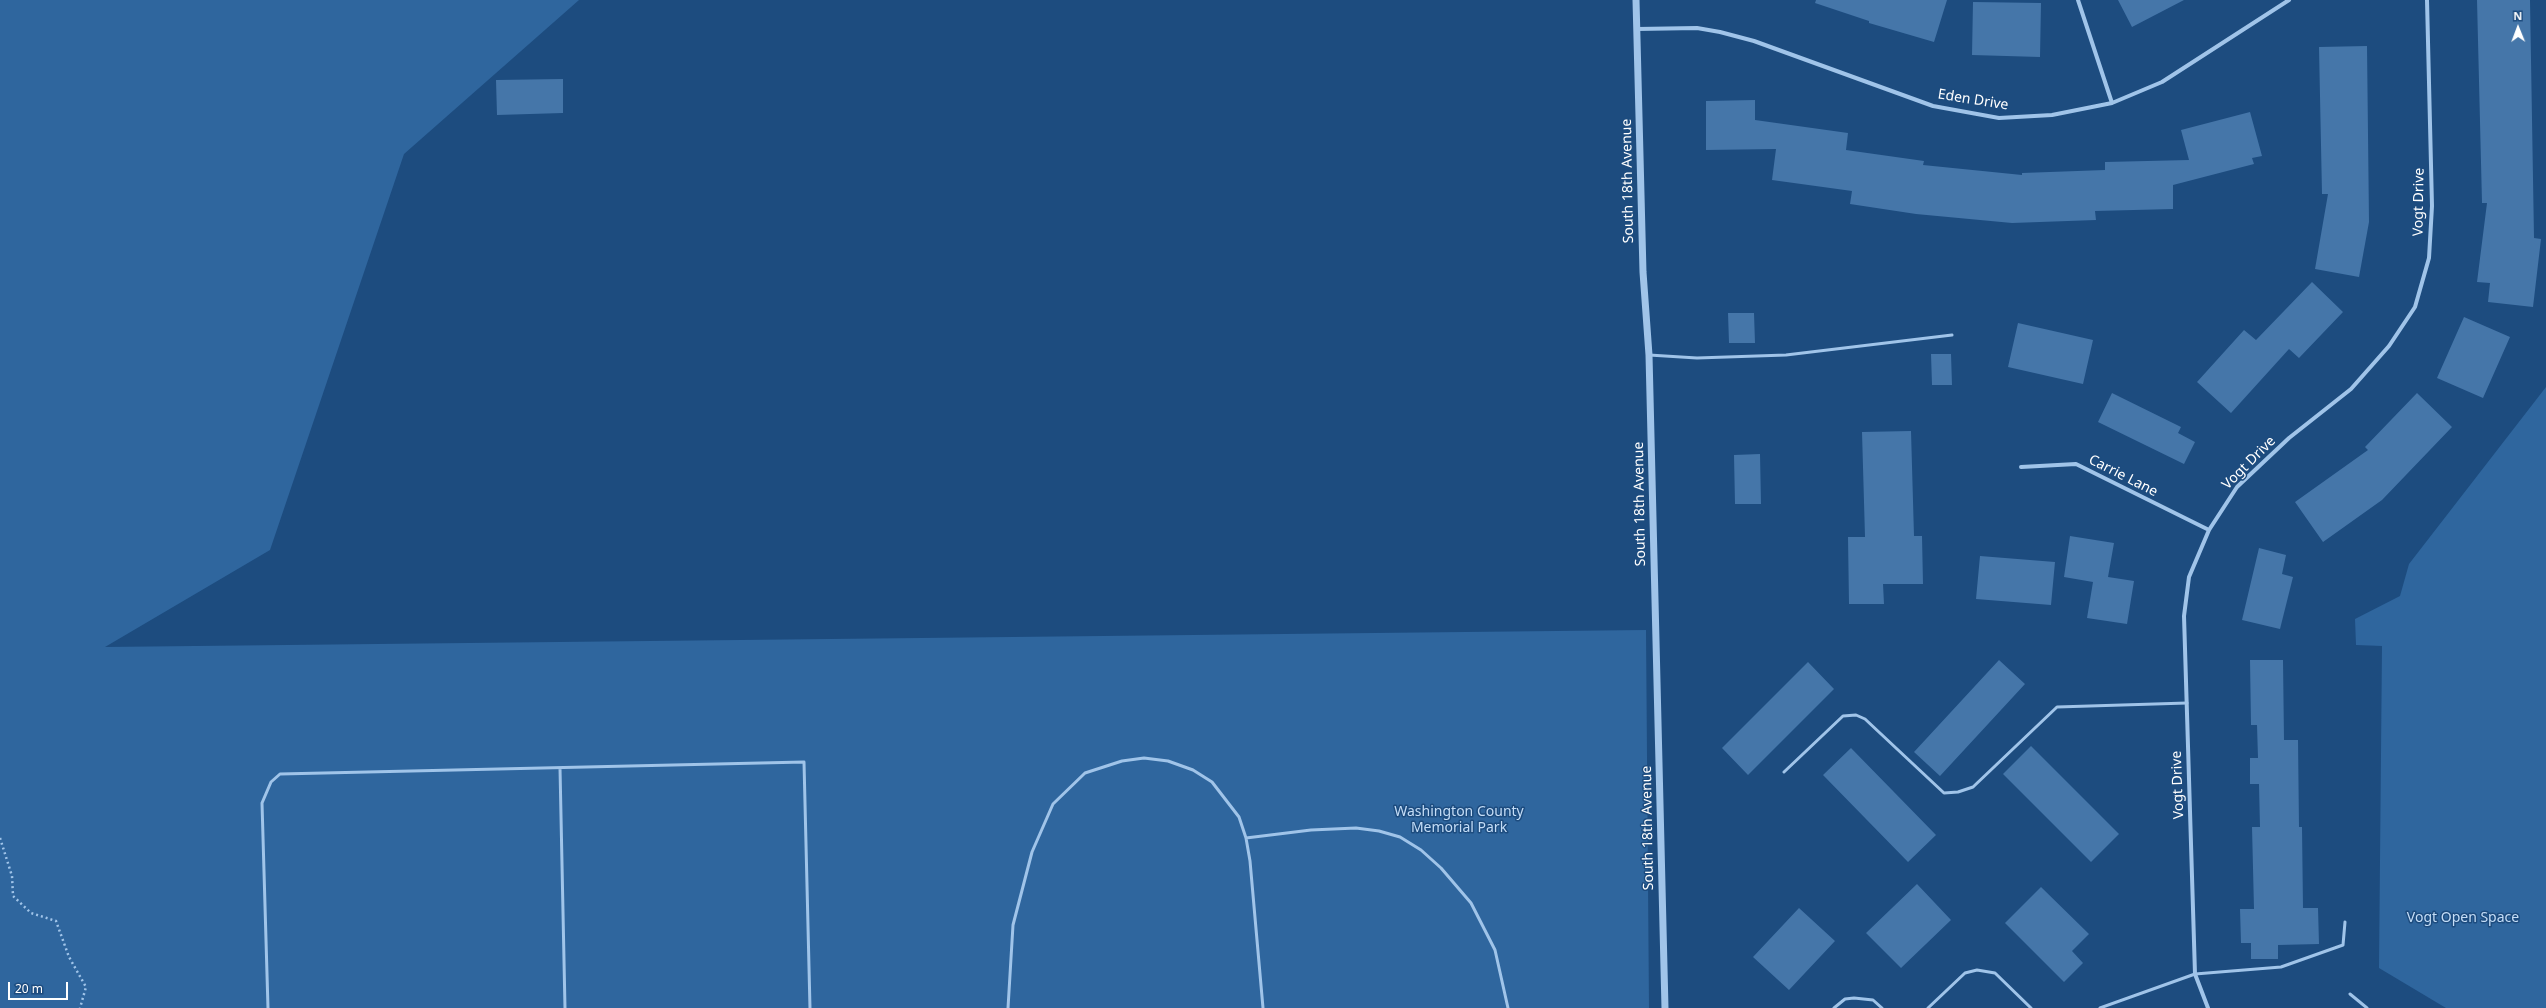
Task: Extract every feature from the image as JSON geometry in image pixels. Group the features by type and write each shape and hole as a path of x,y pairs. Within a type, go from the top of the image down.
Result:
{"street":[{"name":"South 18th Avenue","path":"1636,0 1643,272 1649,355 1665,1008"},
{"path":"2078,0 2112,103"},
{"name":"Eden Drive","path":"1637,29 1697,28 1720,32 1761,43 1933,106 1999,118 2052,115 2112,103 2162,82 2289,0"},
{"name":"Vogt Drive","path":"2208,1008 2195,974 2184,616 2189,577 2209,530 2237,487 2289,438 2351,389 2389,346 2415,307 2429,258 2432,206 2427,0"},
{"name":"Carrie Lane","path":"2021,467 2076,464 2209,530"}],"lane":[{"path":"1649,355 1697,358 1786,355 1952,335"},
{"path":"1784,772 1843,716 1856,715 1865,719 1944,793 1958,792 1973,787 2056,707 2187,703"},
{"path":"1008,1008 1012,926 1032,852 1054,804 1085,773 1122,761 1144,758 1168,761 1193,770 1212,782 1228,801 1239,818 1246,838 1263,1008"},
{"path":"268,1008 262,803 271,782 280,774 804,762 810,1008"},
{"path":"560,768 566,1008"},
{"path":"1246,838 1310,830 1356,828 1379,831 1400,837 1421,850 1441,868 1471,903 1495,950 1508,1008"},
{"path":"2100,1008 2195,974 2281,967 2343,945 2345,922"},
{"path":"1928,1008 1965,973 1977,970 1994,973 2031,1008"},
{"path":"2350,994 2367,1008"},
{"path":"1834,1008 1845,999 1854,998 1873,1000 1882,1008"}],"path":[{"path":"0,838 12,876 13,896 31,913 56,921 69,957 86,987 80,1008"}],"green space":[{"name":"Washington County Memorial Park","path":"0,0 579,0 404,154 270,550 105,647 1646,630 1649,1008 0,1008"},
{"name":"Vogt Open Space","path":"2546,387 2546,1008 2446,1008 2379,968 2382,646 2356,645 2355,619 2400,596 2409,564"}],"building":[{"path":"1816,0 1947,0 1934,42 1869,23 1869,21 1815,3"},
{"path":"2118,0 2184,0 2132,27"},
{"path":"2477,0 2530,0 2534,238 2541,239 2533,307 2488,302 2490,283 2477,282 2487,203 2482,203"},
{"path":"1973,2 2041,3 2040,57 1972,55"},
{"path":"2367,46 2369,222 2359,277 2315,269 2328,194 2322,194 2319,47"},
{"path":"563,79 563,113 497,115 496,80"},
{"path":"1755,100 1755,120 1848,133 1846,150 1924,161 1923,165 2022,175 2022,173 2105,170 2105,162 2189,160 2181,130 2250,112 2262,156 2252,158 2254,164 2173,185 2173,209 2095,211 2096,220 2012,223 1916,214 1850,204 1852,191 1772,180 1776,149 1706,150 1706,101"},
{"path":"2312,282 2343,312 2299,358 2289,349 2231,413 2197,382 2244,330 2256,340"},
{"path":"1728,313 1754,313 1755,343 1729,343"},
{"path":"2464,317 2510,337 2483,398 2437,378"},
{"path":"2018,323 2093,340 2083,384 2008,367"},
{"path":"1931,354 1951,354 1952,385 1932,385"},
{"path":"2112,393 2181,427 2178,433 2195,442 2184,464 2098,422"},
{"path":"2417,393 2452,427 2382,500 2323,542 2295,502 2368,450 2365,447"},
{"path":"1911,431 1914,536 1922,536 1923,584 1883,584 1884,604 1849,604 1848,537 1865,537 1862,432"},
{"path":"1760,454 1761,504 1735,504 1734,455"},
{"path":"2070,536 2114,543 2108,577 2134,581 2127,624 2087,618 2093,582 2064,577"},
{"path":"2259,548 2286,555 2282,574 2293,577 2280,629 2242,620"},
{"path":"1980,556 2055,562 2051,605 1976,599"},
{"path":"1999,660 2025,684 1940,776 1914,752"},
{"path":"2250,660 2283,660 2284,740 2298,740 2299,827 2302,827 2303,908 2318,908 2319,944 2278,945 2278,959 2251,959 2251,943 2241,943 2240,909 2254,909 2252,827 2260,827 2259,784 2250,784 2250,758 2258,758 2257,725 2251,725"},
{"path":"1808,662 1834,689 1748,775 1722,748"},
{"path":"2031,746 2119,834 2091,862 2003,774"},
{"path":"1851,748 1936,835 1908,862 1823,775"},
{"path":"1917,884 1951,920 1901,968 1866,933"},
{"path":"2041,887 2089,934 2072,951 2083,963 2064,982 2005,923"},
{"path":"1799,908 1835,941 1789,990 1753,957"}]}
